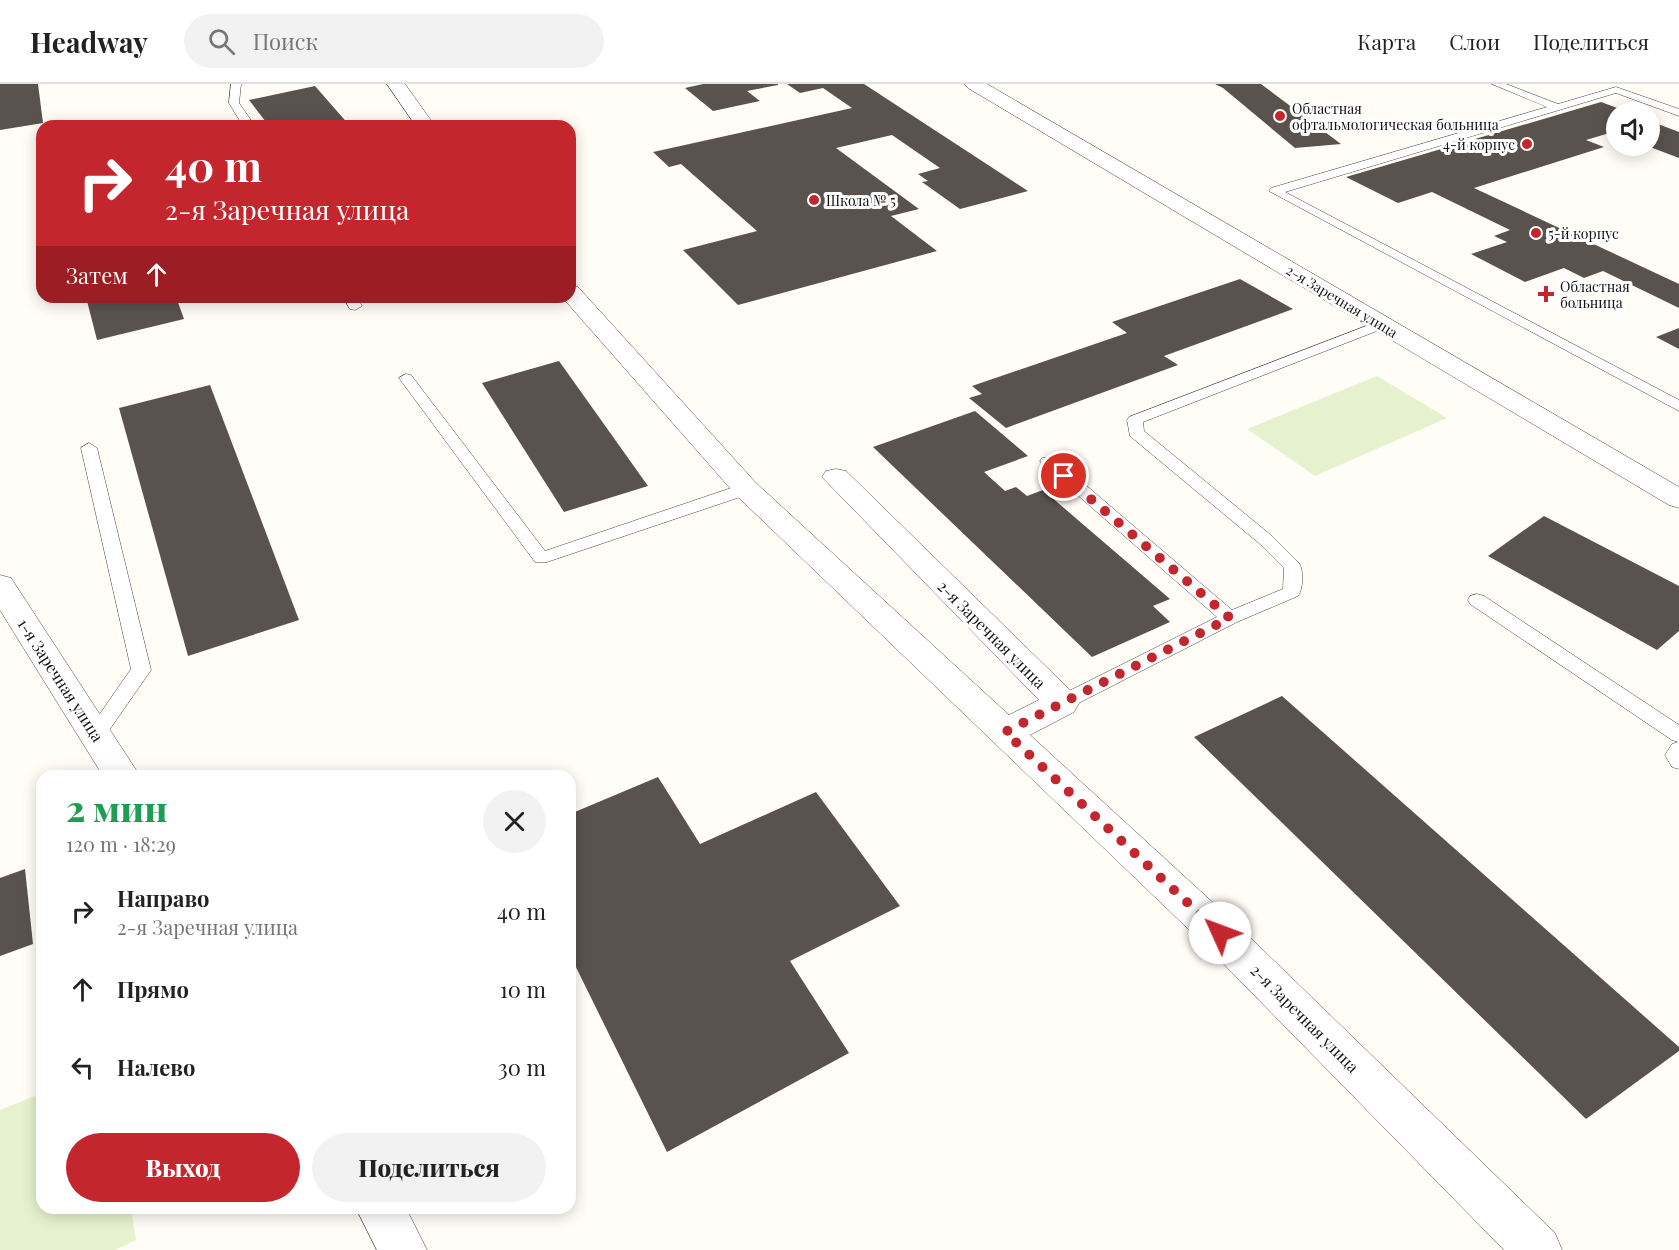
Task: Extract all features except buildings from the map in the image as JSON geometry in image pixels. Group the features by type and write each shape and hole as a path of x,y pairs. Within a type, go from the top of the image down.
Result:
{"street":[{"path":"396,84 421,120"},
{"name":"2-я Заречная улица","path":"974,84 1679,499"},
{"path":"576,299 746,489 1005,732"},
{"name":"2-я Заречная улица","path":"836,477 1062,703 1005,732 1220,933 1538,1250"},
{"name":"1-я Заречная улица","path":"0,585 118,770"},
{"path":"383,1214 403,1250"}],"lane":[{"path":"236,84 234,103 245,120"},
{"path":"1497,84 1556,107"},
{"path":"1679,113 1616,90 1275,191 1679,406"},
{"path":"1062,703 1230,618 1292,592 1293,567 1266,540 1136,433 1135,420 1382,324"},
{"path":"406,378 541,558 746,489"},
{"path":"89,448 141,670 96,734"},
{"path":"1048,461 1230,618"},
{"path":"1477,600 1679,735"},
{"path":"1679,750 1676,755 1679,761"}],"green space":[{"path":"1377,376 1447,418 1315,476 1247,429"},
{"path":"36,1095 36,1214 132,1214 136,1240 115,1250 0,1250 0,1110"}],"place":[{"name":"Областная офтальмологическая больница","path":"1280,116"},
{"name":"4-й корпус","path":"1527,144"},
{"name":"Школа № 5","path":"814,200"},
{"name":"5-й корпус","path":"1536,233"},
{"name":"Областная больница","path":"1546,294"}],"route":[{"path":"1064,476 1230,618 1005,732 1220,933"}]}
